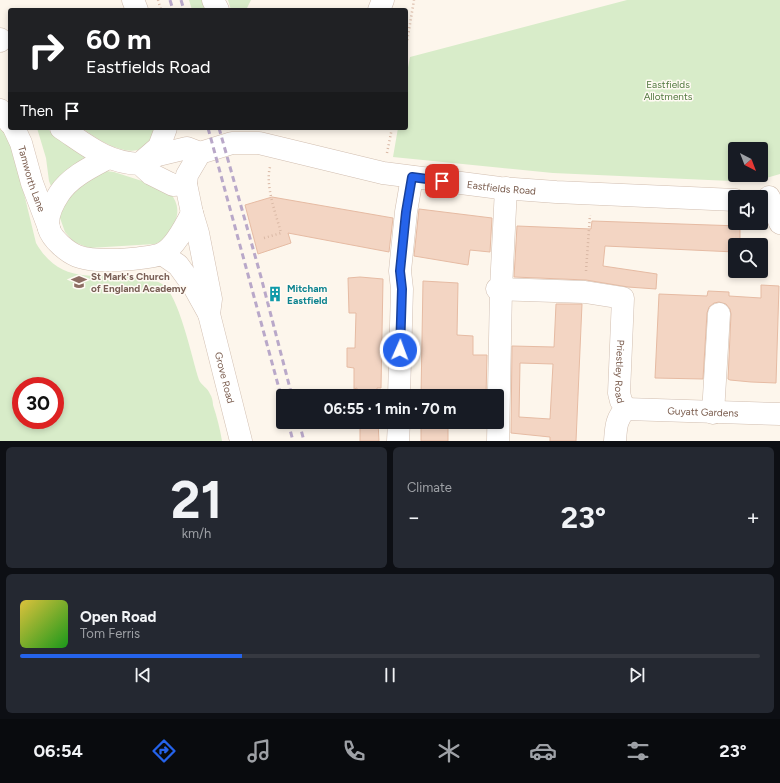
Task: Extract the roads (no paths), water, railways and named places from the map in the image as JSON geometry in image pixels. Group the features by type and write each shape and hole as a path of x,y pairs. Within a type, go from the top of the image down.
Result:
{"street":[{"path":"0,110 8,120"},
{"name":"Tamworth Lane","path":"15,130 21,143 32,183 49,229"},
{"path":"64,130 108,158 129,164 140,164 158,155 187,148 200,153 187,175 186,184 192,213 184,230 173,244 162,254 131,259 106,260 77,256 60,245 49,229 51,211 59,193 79,175 108,158"},
{"path":"140,164 159,147 165,130"},
{"name":"Eastfields Road","path":"200,153 224,145 240,142 259,143 384,173 412,177 506,188 570,193 728,200"},
{"path":"140,164 151,174 173,185 186,184"},
{"path":"399,389 402,289 400,271 406,212 412,177"},
{"path":"498,441 499,289 506,188"},
{"path":"770,197 780,223"},
{"name":"Grove Road","path":"192,213 198,233 212,299 209,314"},
{"name":"Grove Road","path":"162,254 178,265 194,287 209,314 241,441"},
{"name":"Priestley Road","path":"499,289 585,292 623,298 620,393 621,401 626,409 620,414 617,420 615,441"},
{"path":"713,413 719,314"},
{"name":"Guyatt Gardens","path":"626,409 780,414"},
{"path":"398,441 399,429"}],"railway":[{"path":"170,0 172,8"},
{"path":"181,0 183,8"},
{"path":"209,130 279,389"},
{"path":"220,130 261,277 290,389"},
{"path":"290,429 293,441"},
{"path":"301,429 304,441"}],"place":[{"name":"St Mark's Church of England Academy","path":"79,282"},
{"name":"Mitcham Eastfield","path":"275,294"}],"park label":[{"name":"Eastfields Allotments","path":"668,90"}]}
